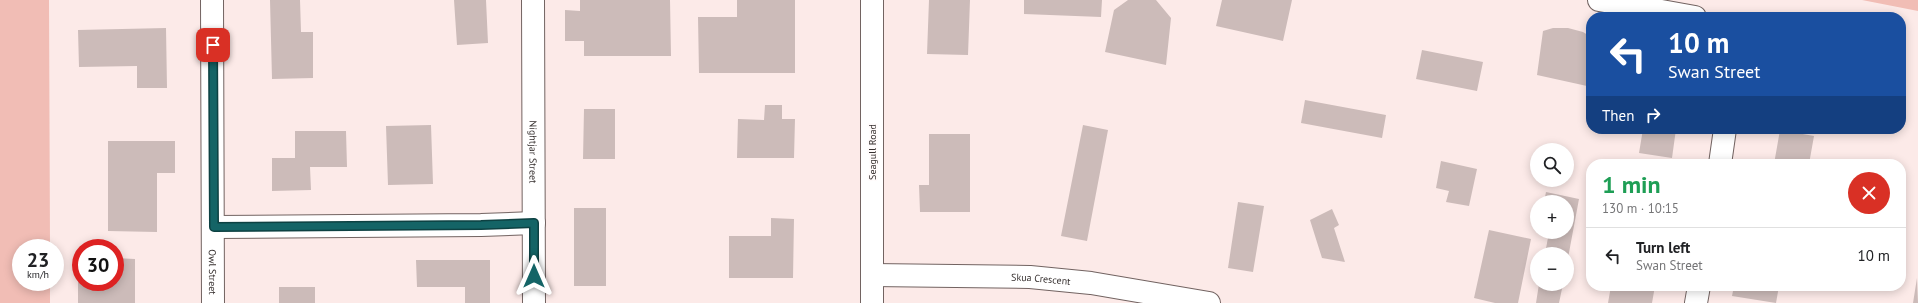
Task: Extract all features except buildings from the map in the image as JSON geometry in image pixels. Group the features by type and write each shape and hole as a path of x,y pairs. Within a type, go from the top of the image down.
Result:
{"street":[{"name":"Owl Street","path":"212,0 214,227 213,303"},
{"name":"Nightjar Street","path":"533,0 534,303"},
{"name":"Seagull Road","path":"872,0 872,303"},
{"path":"1599,0 1667,12"},
{"path":"1721,159 1725,134"},
{"path":"214,227 481,225 534,223"},
{"name":"Skua Crescent","path":"872,275 1030,277 1091,283 1209,303"},
{"path":"1696,303 1698,291"}],"shaded area":[{"path":"0,0 49,0 50,239 12,239 12,291 50,291 50,303 0,303"},
{"path":"1862,0 1918,0 1918,11"}],"route":[{"path":"213,45 214,227 481,225 534,223 534,276"}]}
